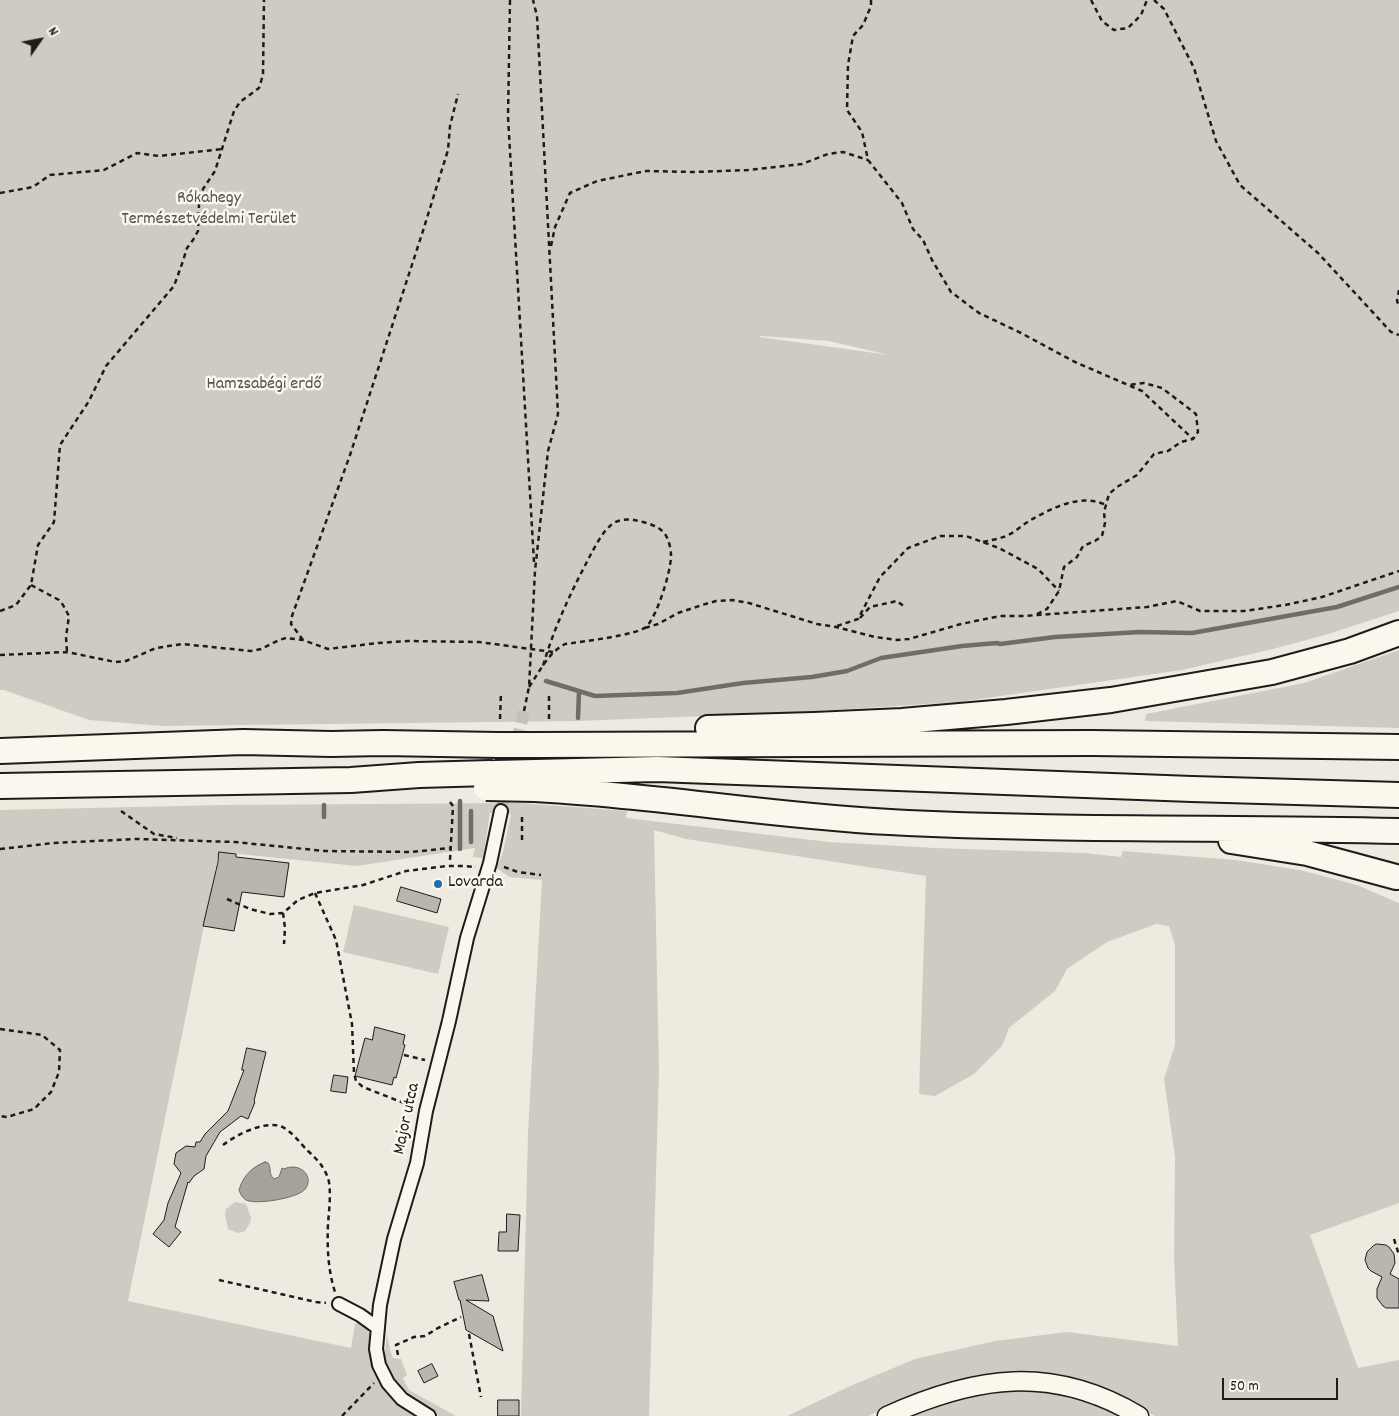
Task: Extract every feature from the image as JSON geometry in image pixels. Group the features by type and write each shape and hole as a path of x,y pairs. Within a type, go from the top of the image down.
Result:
{"highway":[{"path":"565,745 638,729 902,721 1111,700 1272,672 1350,650 1399,633"},
{"path":"0,751 243,742 498,745 1101,743 1399,747"},
{"path":"0,786 351,780 419,775 488,781 536,781 657,769 1174,789 1399,795"},
{"path":"536,781 581,791 813,816 888,822 1037,827 1399,831"},
{"path":"1037,827 1258,844 1307,853 1396,877"}],"main road":[{"path":"887,1416 927,1400 965,1388 1014,1381 1044,1382 1071,1387 1104,1398 1139,1416"}],"street":[{"name":"Major utca","path":"428,1416 402,1399 388,1383 378,1365 376,1350 380,1305 394,1239 417,1163 426,1111 449,1021 467,938 490,863 502,811"},
{"path":"339,1304 360,1315 378,1328"}],"path":[{"path":"0,611 16,605 31,586 38,545 54,522 60,445 89,401 106,366 174,286 187,248 198,231 199,205 204,189 215,171 234,111 240,102 259,88 263,75 264,0"},
{"path":"510,0 508,117 535,572"},
{"path":"524,711 529,687 535,572 548,451 558,414 537,16 533,0"},
{"path":"870,0 871,6 864,25 853,36 848,65 848,110 862,132 868,160 902,202 913,229 923,240 932,260 951,292 979,313 1075,362 1142,391 1193,439"},
{"path":"1093,1 1102,21 1114,30 1128,28 1141,15 1147,0"},
{"path":"1154,0 1164,9 1194,68 1216,141 1240,185 1318,253 1391,332 1399,335"},
{"path":"303,640 291,624 292,616 350,455 416,252 448,150 450,126 458,94"},
{"path":"0,193 34,187 50,175 104,170 137,153 159,156 222,149"},
{"path":"550,250 555,227 570,193 597,181 646,170 695,172 748,170 802,164 828,154 843,152 868,160"},
{"path":"1399,290 1397,301 1399,306"},
{"path":"1036,615 1047,609 1059,591 1064,567 1077,557 1083,546 1095,542 1102,536 1105,523 1104,512 1109,494 1138,475 1154,454 1168,451 1181,442 1193,439 1198,432 1196,414 1162,388 1144,383 1130,386"},
{"path":"982,542 1007,536 1053,509 1076,501 1097,501 1106,505"},
{"path":"543,666 554,632 580,574 600,539 610,526 620,520 633,519 653,525 665,534 670,545 671,557 668,576 658,606 646,628"},
{"path":"836,627 858,619 880,578 908,548 940,536 966,536 999,548 1038,569 1059,591"},
{"path":"529,687 553,652 565,644 624,634 646,628 678,613 716,601 732,600 749,603 817,624 875,637 903,640 1000,616 1147,607 1176,601 1200,612 1244,611 1285,606 1322,597 1399,571"},
{"path":"31,586 58,600 66,610 69,616 66,638 67,652"},
{"path":"859,619 870,607 897,601 906,608"},
{"path":"0,655 67,652 116,662 156,648 182,644 251,651 261,649 286,638 303,640 328,649 408,641 480,642 553,652"},
{"path":"500,719 501,692"},
{"path":"549,694 549,719"},
{"path":"450,802 453,806 450,860"},
{"path":"121,811 154,834 186,840"},
{"path":"522,814 522,840"},
{"path":"0,849 53,843 137,839 234,842 325,851 411,852 451,848"},
{"path":"490,863 518,872 541,875"},
{"path":"227,899 250,909 270,914 283,913 298,900 315,893 363,884 406,871 448,866 471,866"},
{"path":"315,893 336,940 352,1024 354,1074 356,1080 363,1087 414,1107"},
{"path":"283,913 285,928 284,944"},
{"path":"0,1029 42,1035 60,1050 59,1072 51,1092 34,1108 7,1117 0,1116"},
{"path":"404,1055 423,1059 437,1065"},
{"path":"219,1280 316,1302 339,1304 329,1273 329,1183 320,1162 280,1126 257,1127 223,1144"},
{"path":"1394,1239 1399,1255"},
{"path":"398,1355 396,1345 414,1337 426,1336 461,1317"},
{"path":"469,1334 481,1397"},
{"path":"342,1416 374,1384 382,1372"}],"green space":[{"name":"Hamzsabégi erdő","path":"0,0 1399,0 1399,611 1325,635 1182,670 959,702 785,713 577,721 162,726 89,720 0,690","holes":["760,336 829,341 889,355"]},
{"path":"1399,650 1399,728 1145,721 1146,714 1304,683"},
{"path":"520,803 627,811 626,818 829,842 1085,853 1121,857 1123,851 1235,860 1300,870 1357,885 1399,903 1399,1203 1310,1235 1358,1368 1399,1360 1399,1416 1155,1416 1116,1395 1075,1382 910,1398 868,1416 787,1416 848,1387 915,1359 995,1341 1067,1332 1178,1346 1174,1258 1175,1157 1164,1079 1175,1045 1175,945 1169,926 1156,924 1107,942 1067,969 1055,991 1009,1028 1002,1046 974,1074 935,1096 919,1094 926,876 686,839 654,830 659,1071 649,1416 521,1416 528,1132 542,880 509,877 497,868 503,852 511,814 490,813 483,858 473,857 475,848 357,866 219,852 128,1301 351,1348 355,1324 360,1322 370,1335 371,1361 374,1372 398,1400 420,1416 0,1416 0,810 223,805"},
{"path":"354,905 449,927 438,974 343,952"},
{"path":"235,1202 246,1204 251,1218 245,1231 238,1233 228,1229 225,1215 226,1209"},
{"path":"387,1333 393,1358 401,1359 407,1375 403,1378 409,1390 456,1416 439,1416 412,1401 397,1386 388,1374 384,1361"},
{"path":"1025,1390 1074,1398 1121,1416 908,1416 977,1396"}],"shaded area":[{"path":"265,1162 268,1163 274,1179 279,1177 282,1168 295,1167 304,1171 308,1179 306,1188 296,1195 270,1201 254,1202 246,1200 239,1190 243,1180 252,1169"}],"building":[{"path":"219,852 236,854 236,857 289,863 284,897 242,892 234,931 203,926"},
{"path":"401,887 441,899 437,913 397,901"},
{"path":"375,1027 405,1035 403,1044 405,1045 396,1078 394,1077 392,1085 355,1076 365,1038 372,1040"},
{"path":"247,1048 266,1052 255,1102 248,1119 241,1116 220,1132 206,1156 204,1169 188,1182 175,1227 181,1232 169,1247 153,1234 164,1220 168,1203 181,1173 174,1164 176,1153 186,1146 195,1147 196,1142 200,1142 205,1134 228,1111 244,1070 242,1070"},
{"path":"334,1075 348,1077 346,1093 331,1091"},
{"path":"507,1214 520,1215 518,1251 498,1251 499,1232 506,1232"},
{"path":"1377,1244 1386,1245 1394,1254 1395,1263 1390,1274 1399,1279 1399,1308 1386,1308 1377,1298 1377,1289 1382,1277 1368,1268 1365,1260 1367,1252"},
{"path":"482,1275 489,1301 466,1300 493,1316 503,1351 466,1330 454,1282"},
{"path":"432,1364 438,1376 424,1383 418,1371"},
{"path":"498,1400 519,1400 519,1416 498,1416"}],"waterway":[{"path":"546,681 595,696 677,693 743,683 812,677 847,671 881,658 962,646 1000,644 1055,637 1140,632 1192,633 1337,607 1399,587"},
{"path":"578,718 579,692"},
{"path":"460,801 460,849"},
{"path":"324,805 324,817"},
{"path":"471,811 471,842"}],"tunnel":[{"path":"501,811 524,711"}],"place":[{"name":"Lovarda","path":"438,884"}],"park label":[{"name":"Rókahegy Természetvédelmi Terület","path":"209,210"}]}
